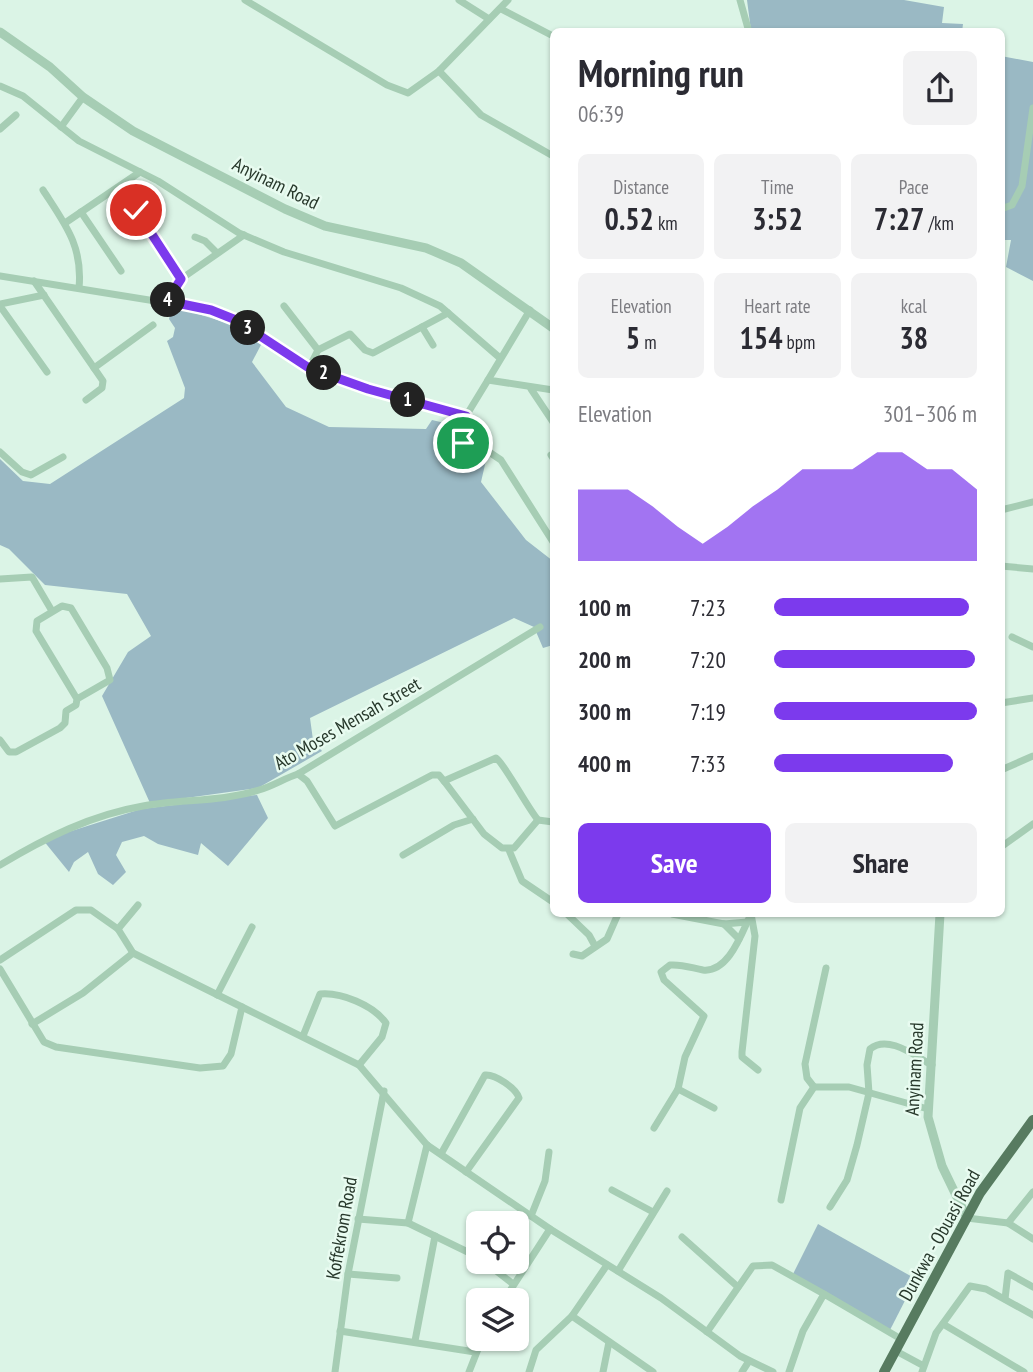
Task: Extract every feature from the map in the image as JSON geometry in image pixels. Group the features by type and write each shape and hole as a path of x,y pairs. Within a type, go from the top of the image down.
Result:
{"main road":[{"name":"Dunkwa - Obuasi Road","path":"884,1372 967,1218 999,1164 1033,1120"}],"street":[{"path":"245,0 400,91 415,91 439,71 508,0"},
{"path":"459,0 489,19"},
{"path":"740,0 748,28"},
{"path":"501,9 550,34"},
{"name":"Anyinam Road","path":"0,32 50,67 83,97 133,131 285,209 325,226 426,248 461,263 550,326"},
{"path":"439,71 481,115 550,154"},
{"path":"0,86 23,96 79,141 141,172 244,235 284,252 401,288 448,313 500,358"},
{"path":"61,127 83,97"},
{"path":"1005,208 1012,205 1022,186 1033,108"},
{"path":"0,129 16,115"},
{"path":"65,223 141,172"},
{"path":"43,190 65,223 79,254 79,288"},
{"path":"136,210 181,279"},
{"path":"81,212 121,271"},
{"path":"167,301 181,279 244,235"},
{"path":"195,237 205,241 217,253"},
{"path":"0,276 211,310 236,320 309,368 368,389 466,416"},
{"path":"34,281 94,368 103,386 86,400"},
{"path":"44,295 0,305 47,372"},
{"path":"284,306 318,350"},
{"path":"530,310 466,416 461,442 502,460 550,537"},
{"path":"309,368 318,350 350,334 365,350 373,353 448,313"},
{"path":"94,368 153,325"},
{"path":"422,327 433,345"},
{"path":"488,380 531,389 550,390"},
{"path":"531,389 550,418"},
{"path":"0,452 22,472 31,475 63,457"},
{"path":"1005,509 1033,502"},
{"path":"1005,566 1033,569"},
{"path":"0,579 32,577 52,611"},
{"path":"0,740 9,752 16,752 60,728 65,723 66,711 76,705 77,699 36,631 37,621 62,606 71,608 110,676 107,683 77,699"},
{"name":"Ato Moses Mensah Street","path":"0,865 54,834 94,819 142,806 229,797 261,790 298,774 540,627"},
{"path":"1012,637 1033,647"},
{"path":"1005,702 1033,698"},
{"path":"1005,768 1033,756"},
{"path":"444,781 496,758 505,765 514,788 538,820 550,822"},
{"path":"298,774 307,781 330,821 337,827 432,775 439,775 493,842 509,850 522,881 550,900"},
{"path":"403,855 454,825 473,819"},
{"path":"509,850 538,820"},
{"path":"1005,844 1033,824"},
{"path":"118,929 138,905"},
{"path":"0,960 83,908 91,909 118,929 134,953 359,1065 384,1091 427,1145 749,1361 773,1372"},
{"path":"570,917 590,936 595,946"},
{"path":"573,954 582,956 609,936 617,917"},
{"path":"688,917 724,924 747,922"},
{"path":"654,1128 678,1089 685,1057 704,1014 664,980 662,970 679,964 704,970 713,969 724,961 750,917"},
{"path":"752,917 755,936 742,1052 745,1060 758,1070"},
{"name":"Anyinam Road","path":"940,917 929,1125 942,1166 967,1218"},
{"path":"724,924 739,939"},
{"path":"217,995 252,927"},
{"path":"32,1024 83,993 134,953"},
{"path":"814,1087 807,1078 805,1064 826,968"},
{"path":"0,969 44,1042 56,1047 212,1069 228,1061 242,1007"},
{"path":"303,1036 320,994 353,1000 379,1015 386,1023 382,1037 359,1065"},
{"path":"830,1208 850,1172 869,1093 867,1057 876,1044 892,1044 932,1065"},
{"path":"441,1154 485,1075 491,1075 509,1087 519,1098 466,1172"},
{"path":"814,1087 838,1085 928,1110"},
{"path":"781,1200 800,1108 814,1087"},
{"path":"678,1089 714,1108"},
{"name":"Koffekrom Road","path":"334,1372 348,1274 384,1091"},
{"path":"408,1223 427,1145"},
{"path":"531,1216 545,1181 549,1152"},
{"path":"612,1189 653,1212"},
{"path":"618,1271 667,1191"},
{"path":"1008,1223 1033,1192"},
{"path":"967,1218 1008,1223 1033,1239"},
{"path":"358,1219 408,1223 466,1251"},
{"path":"511,1288 550,1229"},
{"path":"415,1341 435,1236"},
{"path":"682,1237 738,1287"},
{"path":"707,1332 749,1268 761,1263 783,1270 901,1339"},
{"path":"529,1372 536,1350 572,1316 607,1265"},
{"path":"1005,1299 1008,1273 1033,1287"},
{"path":"348,1274 397,1278"},
{"path":"500,1274 513,1284"},
{"path":"896,1351 922,1368 943,1324 970,1286 981,1286 1033,1315"},
{"path":"789,1372 803,1331 824,1294"},
{"path":"572,1316 653,1372"},
{"path":"943,1324 1024,1372"},
{"path":"341,1331 475,1352 469,1372"},
{"path":"603,1372 609,1342"},
{"path":"742,1372 749,1361"}],"shaded area":[{"path":"747,0 904,0 944,7 942,23 963,24 962,28 751,28"},
{"path":"1005,57 1033,62 1033,281 1006,267 1011,240 1005,240"},
{"path":"172,306 237,326 263,341 252,362 286,407 329,427 426,429 432,420 453,425 451,447 487,456 481,482 526,540 550,559 550,646 543,648 534,627 514,618 310,718 313,740 322,751 258,788 150,803 102,696 128,652 151,636 127,594 45,585 9,549 0,545 0,459 23,481 50,484 184,398 185,388 167,341 173,337 175,328 169,319"},
{"path":"257,795 268,818 228,866 201,843 198,855 158,844 144,836 122,842 116,855 126,872 113,885 98,874 88,852 74,862 69,872 43,840 141,809"},
{"path":"818,1224 916,1279 890,1330 792,1276"}],"route":[{"path":"136,210 181,279 167,301 211,310 236,320 309,368 368,389 466,416 461,439 463,443"}]}
